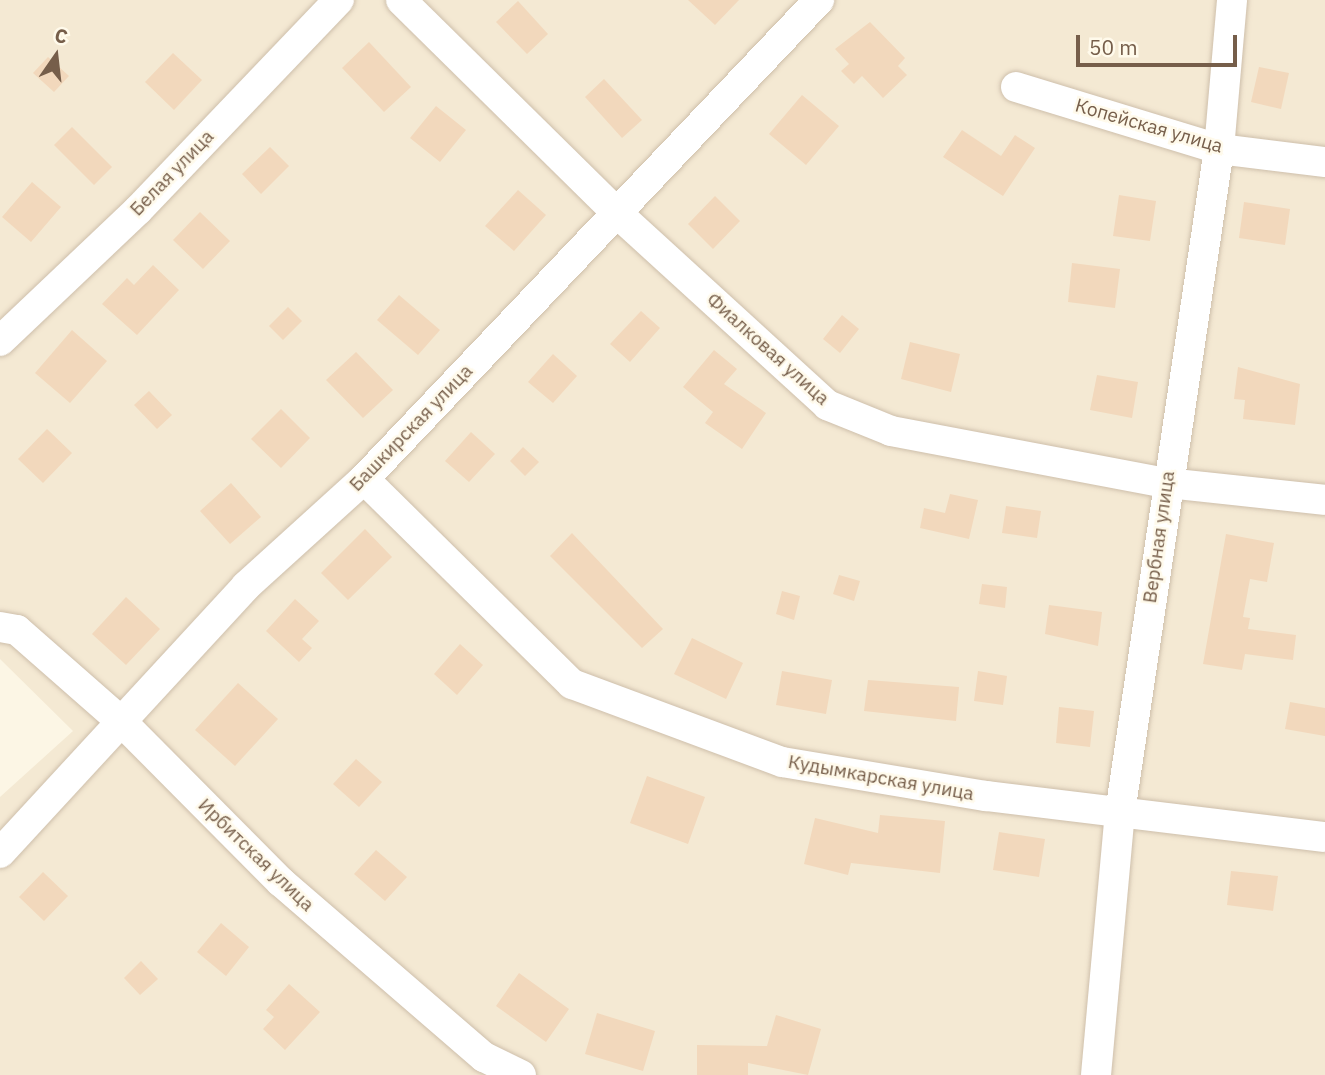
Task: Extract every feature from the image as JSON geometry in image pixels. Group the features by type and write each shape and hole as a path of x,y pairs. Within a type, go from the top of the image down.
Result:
{"street":[{"name":"Белая улица","path":"0,341 138,210 339,0"},
{"name":"Фиалковая улица","path":"401,0 617,213 827,405 891,431 1167,483 1325,500"},
{"name":"Башкирская улица","path":"0,853 123,723 246,586 364,479 819,0"},
{"name":"Вербная улица","path":"1096,1075 1120,813 1167,483 1219,149 1232,0"},
{"name":"Копейская улица","path":"1016,87 1219,149 1325,162"},
{"name":"Кудымкарская улица","path":"364,479 572,684 782,762 1120,813 1325,837"},
{"name":"Ирбитская улица","path":"0,627 17,630 123,723 281,882 484,1057 521,1075"}],"shaded area":[{"path":"0,0 1325,0 1325,1075 0,1075 0,797 73,731 0,659"}],"building":[{"path":"688,0 739,0 715,25"},
{"path":"518,1 548,34 527,54 496,22"},
{"path":"870,22 905,58 898,66 907,75 883,98 862,76 854,84 841,71 849,64 835,49"},
{"path":"369,42 411,87 384,112 342,68"},
{"path":"173,53 202,80 174,110 145,82"},
{"path":"48,57 69,76 54,92 33,73"},
{"path":"1259,67 1289,73 1281,109 1251,102"},
{"path":"604,79 642,120 622,138 585,97"},
{"path":"802,95 839,126 806,165 769,134"},
{"path":"436,106 466,130 440,162 410,138"},
{"path":"72,127 112,167 94,185 54,145"},
{"path":"962,130 1001,156 1015,135 1035,148 1003,196 943,157"},
{"path":"270,147 289,166 261,194 242,174"},
{"path":"32,182 61,207 31,242 2,217"},
{"path":"518,190 546,215 514,251 485,226"},
{"path":"1119,195 1156,201 1150,241 1113,236"},
{"path":"715,196 740,221 713,249 688,224"},
{"path":"1244,202 1290,209 1285,245 1239,238"},
{"path":"200,212 230,241 203,269 173,240"},
{"path":"1072,263 1120,269 1115,308 1068,302"},
{"path":"153,265 179,290 137,335 102,304 127,278 134,285"},
{"path":"399,295 440,330 418,355 377,320"},
{"path":"288,307 302,321 283,340 269,326"},
{"path":"641,311 660,328 630,362 610,344"},
{"path":"842,315 859,329 840,353 823,339"},
{"path":"72,330 107,361 70,403 35,373"},
{"path":"910,342 960,354 951,392 901,379"},
{"path":"714,350 737,369 724,384 766,413 742,449 705,423 713,412 683,387"},
{"path":"356,352 393,390 363,418 326,380"},
{"path":"553,354 577,376 553,403 528,382"},
{"path":"1238,367 1300,384 1295,425 1243,419 1245,400 1234,399"},
{"path":"1097,375 1138,382 1132,418 1090,410"},
{"path":"149,391 172,415 157,429 134,405"},
{"path":"281,409 310,438 281,468 251,439"},
{"path":"47,429 72,453 43,483 18,459"},
{"path":"471,432 495,454 469,482 445,461"},
{"path":"523,447 539,462 525,476 510,461"},
{"path":"231,483 261,517 230,544 200,511"},
{"path":"950,494 978,500 969,539 920,528 924,508 945,513"},
{"path":"1006,506 1041,511 1037,538 1002,533"},
{"path":"365,529 392,557 348,600 321,573"},
{"path":"572,533 663,629 642,648 550,556"},
{"path":"1226,534 1274,543 1267,582 1250,579 1243,617 1250,618 1248,629 1296,635 1293,660 1245,654 1242,670 1203,664"},
{"path":"839,575 860,581 854,601 833,594"},
{"path":"982,584 1007,587 1005,608 979,604"},
{"path":"782,591 800,596 794,620 776,614"},
{"path":"126,597 160,629 126,665 92,634"},
{"path":"295,599 319,621 302,639 312,648 299,662 266,631"},
{"path":"1049,605 1102,612 1098,646 1045,634"},
{"path":"692,638 743,663 726,699 674,674"},
{"path":"460,644 483,665 457,695 434,674"},
{"path":"782,671 832,680 826,714 776,705"},
{"path":"978,671 1007,676 1003,705 974,701"},
{"path":"868,680 959,687 956,721 864,711"},
{"path":"238,683 278,719 235,766 195,730"},
{"path":"1290,702 1325,708 1325,736 1285,729"},
{"path":"1059,707 1094,711 1090,747 1056,743"},
{"path":"356,759 382,782 359,807 333,784"},
{"path":"647,776 705,797 688,844 630,823"},
{"path":"880,815 945,821 940,873 851,863 848,875 804,864 815,818 878,833"},
{"path":"999,832 1045,839 1039,877 993,870"},
{"path":"376,850 407,877 385,901 354,874"},
{"path":"1231,871 1278,876 1273,911 1227,905"},
{"path":"43,872 68,896 44,921 19,897"},
{"path":"221,923 249,947 226,976 197,952"},
{"path":"141,961 158,979 140,995 124,978"},
{"path":"519,973 569,1009 546,1042 496,1006"},
{"path":"289,984 320,1012 285,1050 263,1029 274,1017 266,1010"},
{"path":"597,1013 655,1031 643,1071 585,1054"},
{"path":"776,1015 821,1029 808,1075 748,1063 748,1075 697,1075 697,1045 767,1046"}]}
